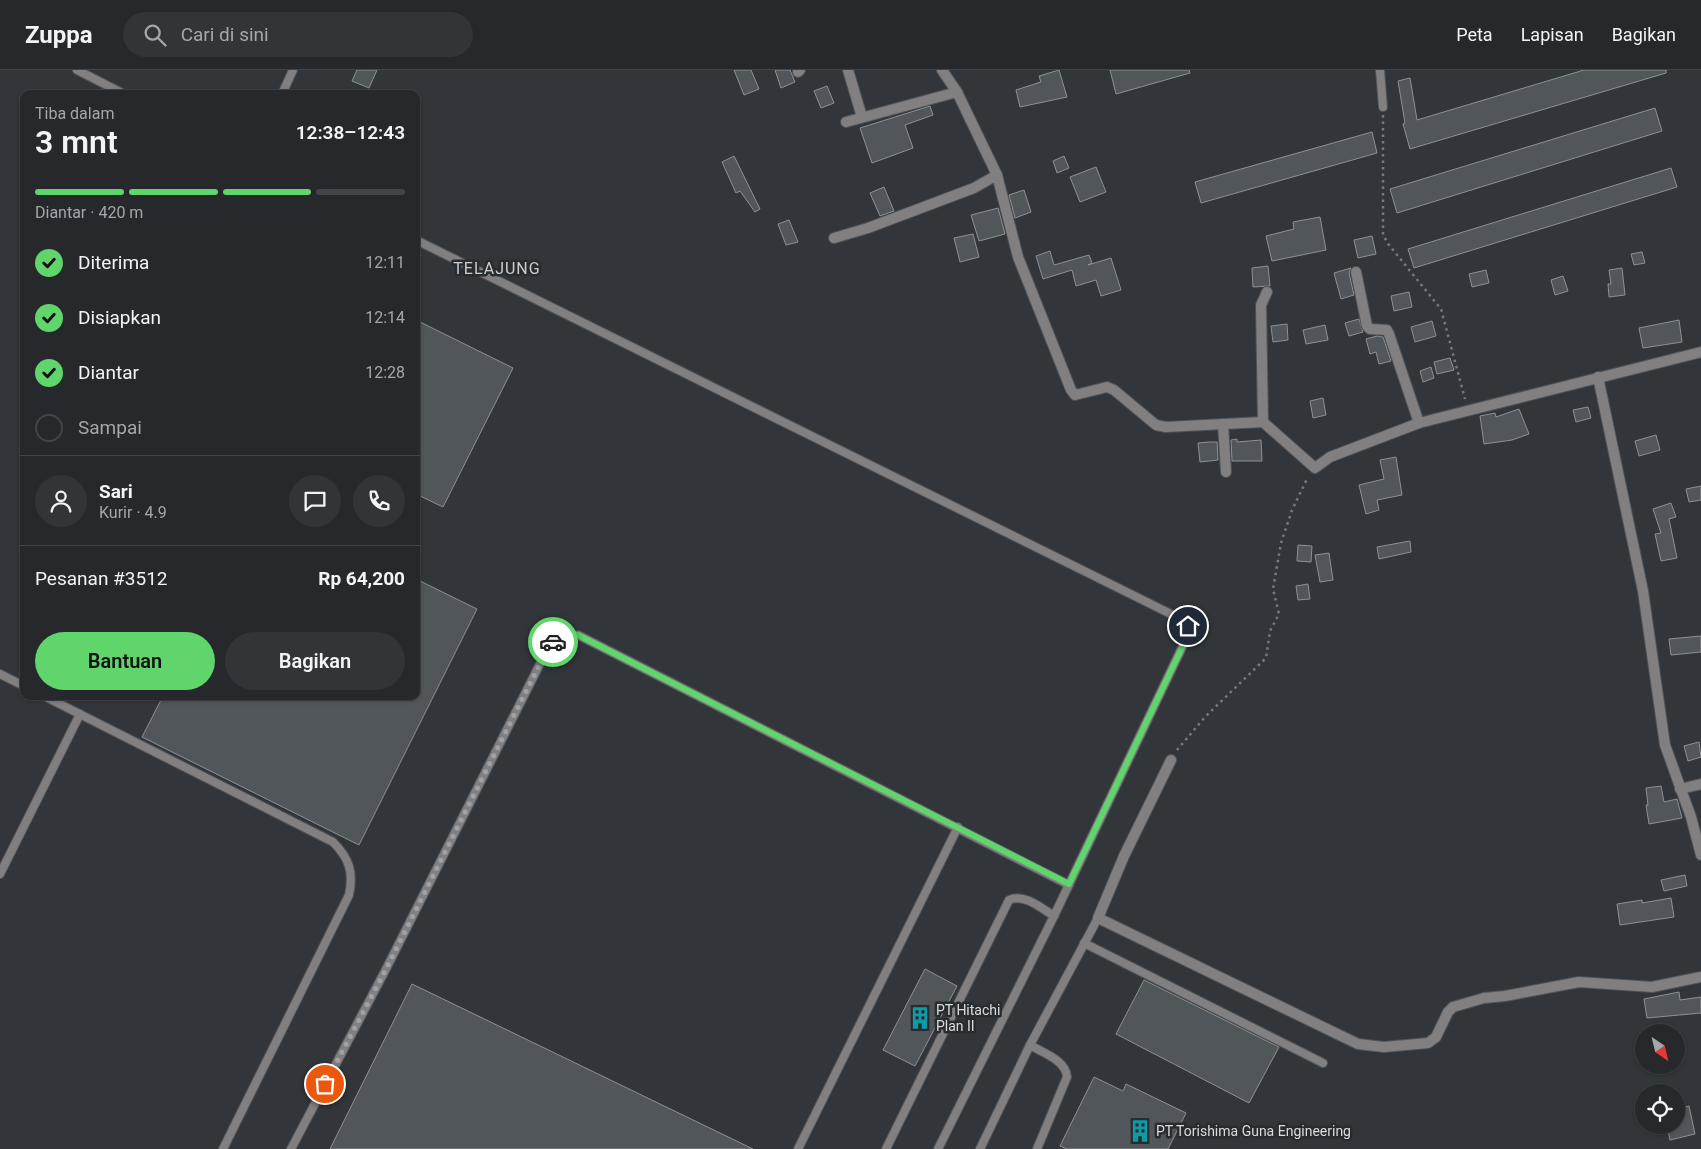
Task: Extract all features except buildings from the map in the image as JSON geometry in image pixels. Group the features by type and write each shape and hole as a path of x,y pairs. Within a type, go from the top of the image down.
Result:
{"street":[{"path":"848,70 862,117"},
{"path":"942,70 957,92 997,176 1018,257 1071,390 1075,395 1107,387 1114,390 1156,425 1166,427 1263,422 1315,468 1330,457 1419,423 1701,352"},
{"path":"846,122 957,92"},
{"path":"834,238 868,228 965,191 997,176"},
{"path":"1356,272 1367,326 1370,329 1387,330 1419,423"},
{"path":"1263,422 1261,305 1267,292"},
{"path":"1598,378 1642,591 1662,727 1680,789 1691,817 1701,856"},
{"path":"1223,424 1226,472"},
{"path":"1171,760 1124,856 1098,918 1364,1046 1384,1047 1428,1043 1436,1037 1445,1016 1453,1007 1484,998 1579,982 1652,987 1701,977"},
{"path":"1680,789 1701,784"}],"lane":[{"path":"77,70 116,90"},
{"path":"284,90 293,70"},
{"path":"1380,70 1383,107"},
{"path":"420,242 1185,622 1188,626 1188,635 1054,916 938,1149"},
{"path":"291,1149 385,971 546,652 554,640 578,635 1069,884"},
{"path":"0,674 20,684"},
{"path":"52,700 333,842 345,854 350,867 352,882 349,895 223,1149"},
{"path":"0,874 80,714"},
{"path":"798,1149 958,827"},
{"path":"886,1149 1009,900 1023,898 1054,916"},
{"path":"980,1149 1030,1045 1098,918"},
{"path":"1084,943 1323,1063"},
{"path":"1030,1045 1061,1064 1067,1071 1067,1077 1037,1149"}],"path":[{"path":"1383,107 1383,235 1441,309 1467,410"},
{"path":"1171,760 1178,746 1266,658 1270,631 1279,614 1274,590 1281,543 1292,510 1306,479 1315,468"}],"way so far":[{"path":"325,1084 385,971 546,652 553,642"}],"place":[{"name":"PT Hitachi Plan II","path":"920,1018"},
{"name":"PT Torishima Guna Engineering","path":"1140,1131"}],"district":[{"name":"TELAJUNG","path":"497,268"}],"route":[{"path":"553,642 554,640 578,635 1069,884 1188,635 1188,626"}]}
